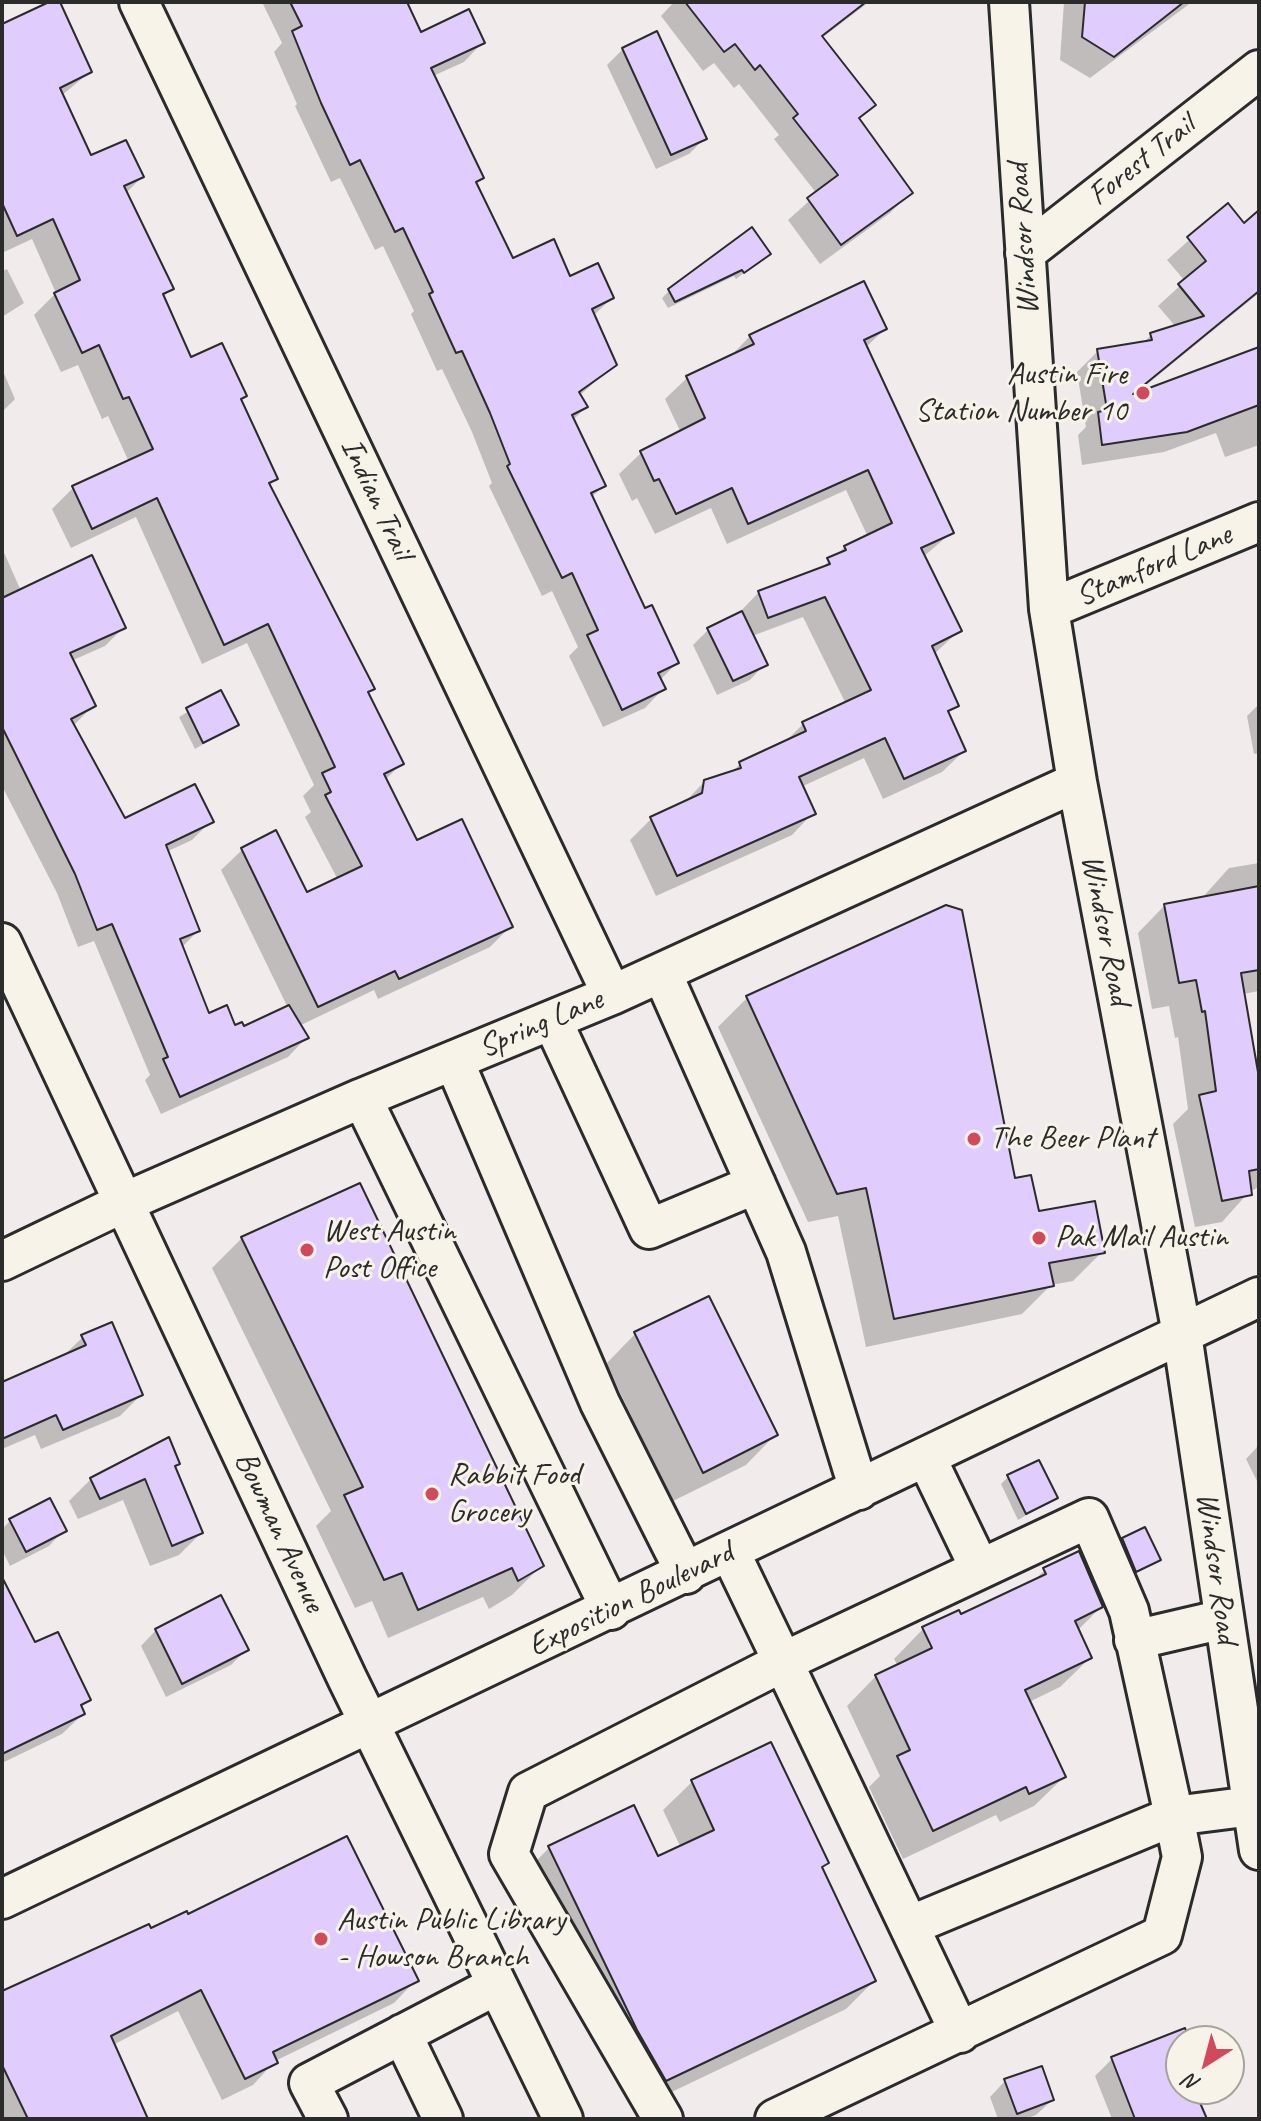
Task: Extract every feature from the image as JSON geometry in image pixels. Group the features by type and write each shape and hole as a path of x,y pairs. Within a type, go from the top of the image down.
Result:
{"street":[{"name":"Indian Trail","path":"139,2 612,995"},
{"name":"Windsor Road","path":"1009,2 1049,609 1077,782 1182,1334 1255,1806 1259,1850"},
{"name":"Forest Trail","path":"1025,253 1259,70"},
{"name":"Stamford Lane","path":"1049,609 1259,522"},
{"name":"Spring Lane","path":"2,1261 125,1202 362,1098 662,973 1077,782"},
{"name":"Bowman Avenue","path":"2,943 495,1986 563,2119"},
{"path":"662,973 786,1252 859,1490"},
{"path":"552,1020 649,1229 756,1184"},
{"path":"454,1061 600,1403 686,1574"},
{"path":"362,1098 611,1610"},
{"name":"Exposition Boulevard","path":"2,1899 371,1725 1259,1297"},
{"path":"926,1457 980,1569"},
{"path":"663,2119 509,1854 528,1792 783,1662 1089,1518 1129,1611 1182,1857 1162,1935 775,2119"},
{"path":"730,1552 960,2033"},
{"path":"1134,1640 1224,1619"},
{"path":"909,1926 1174,1816 1255,1806"},
{"path":"328,2119 309,2083 495,1986"},
{"path":"402,2034 443,2119"}],"building":[{"path":"49,2 60,2 92,72 60,88 91,155 126,140 144,177 124,186 174,289 163,294 191,357 222,343 247,396 241,399 278,479 269,483 375,689 368,692 404,764 384,774 417,840 462,819 513,927 399,979 395,971 318,1007 241,848 276,830 307,892 362,866 325,795 331,792 322,773 335,767 268,624 224,645 157,498 92,529 72,486 153,449 129,397 123,399 99,345 82,353 54,293 80,280 53,219 17,236 2,203 2,24"},
{"path":"290,2 407,2 421,32 469,9 485,43 431,68 484,178 476,182 513,258 554,239 570,276 598,263 614,298 592,309 617,365 579,392 588,407 572,415 606,486 591,493 645,608 652,605 679,663 658,673 666,689 622,710 587,635 598,630 572,573 562,578 507,466 510,464 490,413 462,351 456,353 429,294 433,292 403,228 395,232 360,160 350,165 292,31 302,26"},
{"path":"685,2 866,2 822,36 876,105 859,118 913,193 841,245 807,198 838,175 793,118 798,114 760,65 755,70 735,44 724,52"},
{"path":"1085,2 1184,2 1114,57 1082,37"},
{"path":"657,31 707,139 671,155 622,48"},
{"path":"1228,203 1244,223 1259,210 1259,291 1133,394 1259,347 1259,405 1187,432 1102,445 1098,412 1107,410 1097,349 1152,340 1150,333 1204,316 1178,284 1206,261 1187,237"},
{"path":"752,227 771,254 744,273 742,270 675,302 668,289"},
{"path":"864,281 887,329 864,340 954,533 921,548 962,631 932,646 959,706 948,711 966,751 904,779 885,738 799,777 816,814 677,876 650,817 702,793 704,780 741,768 739,762 806,731 802,722 871,690 825,597 768,618 758,591 830,564 827,558 846,550 844,546 892,523 868,470 748,524 732,488 676,514 659,479 654,481 640,451 705,418 686,376 754,344 749,335"},
{"path":"92,555 126,628 70,653 96,706 71,719 125,818 195,784 214,822 166,845 200,931 180,939 209,1013 227,1005 235,1025 242,1022 244,1026 289,1005 309,1038 180,1097 163,1059 168,1057 112,924 97,930 75,874 2,727 2,598"},
{"path":"742,611 768,665 733,681 707,628"},
{"path":"221,690 239,725 203,743 186,708"},
{"path":"1259,886 1259,970 1241,973 1259,1078 1259,1169 1249,1171 1252,1195 1222,1201 1199,1095 1216,1091 1205,1011 1202,1012 1196,980 1179,983 1164,904"},
{"path":"946,905 962,910 1015,1178 1031,1175 1039,1211 1095,1201 1105,1253 1049,1263 1054,1286 894,1319 866,1188 837,1194 746,996"},
{"path":"360,1183 544,1566 518,1581 512,1568 418,1610 402,1573 384,1580 344,1495 363,1487 241,1237"},
{"path":"709,1296 778,1435 703,1473 634,1332"},
{"path":"112,1322 143,1395 63,1430 56,1415 2,1439 2,1382 86,1345 81,1335"},
{"path":"169,1437 180,1464 175,1466 203,1533 172,1546 145,1479 100,1499 90,1478"},
{"path":"1039,1460 1058,1498 1026,1514 1007,1475"},
{"path":"50,1498 67,1531 26,1552 9,1519"},
{"path":"1145,1527 1161,1560 1136,1572 1122,1538"},
{"path":"1079,1551 1103,1607 1075,1621 1092,1658 1025,1690 1066,1777 1029,1794 1026,1787 933,1831 897,1756 910,1750 875,1675 932,1648 922,1627 959,1610 961,1614 1046,1574 1043,1568"},
{"path":"2,1577 35,1642 58,1632 91,1700 81,1705 85,1714 2,1754"},
{"path":"221,1595 249,1650 182,1684 155,1629"},
{"path":"771,1742 829,1863 822,1867 876,1981 666,2081 637,2030 548,1846 634,1805 658,1856 714,1830 691,1780"},
{"path":"347,1836 419,1981 273,2052 278,2063 245,2079 201,1990 111,2036 148,2119 28,2119 2,2065 2,1991 149,1924 151,1928 187,1911 188,1914"},
{"path":"1165,2036 1165,2105 1201,2105 1207,2119 1135,2119 1111,2057"},
{"path":"1042,2066 1054,2100 1017,2114 1004,2079"}],"place":[{"name":"Austin Fire Station Number 10","path":"1143,393"},
{"name":"The Beer Plant","path":"974,1139"},
{"name":"Pak Mail Austin","path":"1039,1238"},
{"name":"West Austin Post Office","path":"307,1250"},
{"name":"Rabbit Food Grocery","path":"432,1494"},
{"name":"Austin Public Library - Howson Branch","path":"321,1939"}]}
